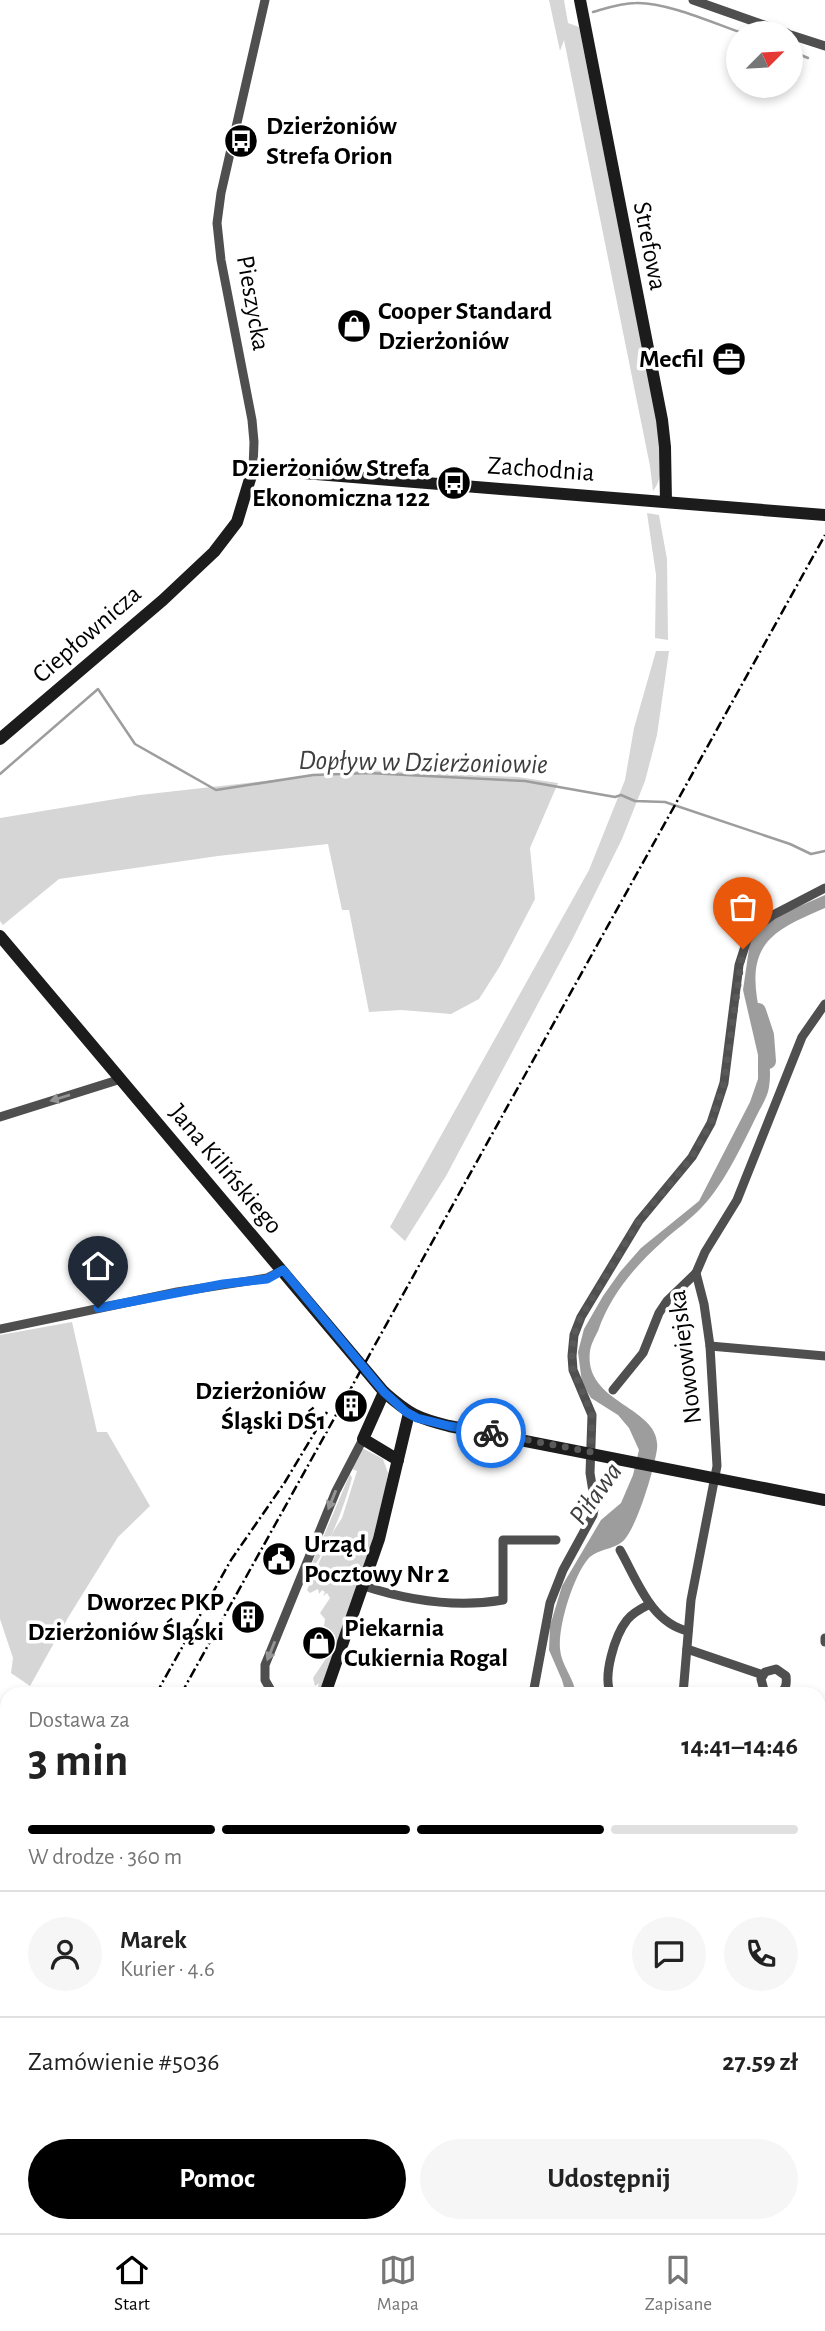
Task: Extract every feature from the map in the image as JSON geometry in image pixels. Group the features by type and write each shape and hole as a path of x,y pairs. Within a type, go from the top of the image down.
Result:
{"street":[{"name":"Pieszycka","path":"172,591 214,552 230,532 240,512 253,469 254,442 251,420 221,260 217,223 220,193 265,0"},
{"name":"Strefowa","path":"580,0 662,420 666,502"},
{"path":"692,0 752,21"},
{"path":"803,39 825,46"},
{"name":"Zachodnia","path":"253,469 825,515"},
{"name":"Ciepłownicza","path":"0,739 172,591"},
{"path":"534,1687 553,1595 562,1570 593,1515 595,1498 590,1473 592,1415 576,1380 572,1356 574,1335 581,1317 639,1221 692,1157 711,1123 724,1083 739,965 747,940 758,926 773,915 825,888"},
{"name":"Jana Kilińskiego","path":"0,936 384,1392 409,1413 449,1426 825,1500"},
{"name":"Nowowiejska","path":"684,1687 698,1557 715,1479 717,1451 710,1346 696,1273 705,1252 737,1200 802,1037 825,1004"},
{"path":"0,1117 121,1079"},
{"path":"0,1329 177,1292 267,1279 283,1270"},
{"path":"613,1390 643,1353 659,1313 667,1301 696,1273"},
{"path":"710,1346 825,1356"},
{"path":"269,1687 265,1680 265,1665 336,1490 384,1392"},
{"path":"328,1687 379,1539 409,1413"},
{"path":"363,1438 398,1460"},
{"path":"364,1586 431,1602 483,1603 503,1600 503,1540 556,1540"},
{"path":"620,1550 650,1604 669,1624 688,1631"},
{"path":"607,1687 615,1640 628,1618 650,1604"},
{"path":"687,1649 762,1675"},
{"path":"762,1687 762,1675 770,1669 776,1669 786,1676 786,1687"}],"shaded area":[{"path":"549,0 564,0 568,23 579,27 656,417 661,465 658,484 653,491 564,40 560,51"},
{"path":"647,513 659,515 667,559 668,640 655,638 656,575"},
{"path":"656,651 669,651 657,735 645,781 622,839 573,938 446,1176 405,1241 390,1227 589,870 625,780 634,728"},
{"path":"365,770 518,777 558,783 530,848 535,899 500,966 479,999 451,1014 401,1010 369,1012 349,910 342,910 328,844 218,856 59,879 3,925 0,921 0,818 140,795"},
{"path":"825,895 825,908 782,929 770,939 760,954 756,990 770,1069 765,1099 718,1186 702,1207 652,1252 624,1283 609,1306 591,1346 591,1369 598,1383 648,1423 655,1435 657,1449 645,1496 630,1531 621,1543 588,1559 572,1589 561,1628 560,1649 574,1687 564,1687 549,1650 550,1626 562,1586 601,1520 621,1503 633,1475 639,1450 629,1428 618,1415 591,1398 582,1383 578,1352 584,1329 603,1296 641,1248 699,1201 750,1102 758,1079 758,1055 743,990 750,942 762,928 784,913"},
{"path":"72,1322 97,1432 107,1432 150,1506 118,1537 30,1686 11,1673 13,1658 0,1619 0,1335"},
{"path":"362,1448 383,1459 388,1473 368,1558 323,1687 318,1687 319,1683 315,1686 313,1678 327,1657 327,1633 323,1633 325,1619 320,1613 330,1598 327,1593 323,1596 325,1592 322,1590 319,1594 318,1589 310,1593 307,1590 319,1573 322,1575 325,1571 318,1565 342,1518 357,1471 352,1469"},
{"path":"350,1474 352,1478 335,1526 312,1573 302,1587"}],"waterway":[{"path":"593,12 625,4 648,4 689,14 726,27"},
{"path":"803,56 808,58"},
{"name":"Dopływ w Dzierżoniowie","path":"0,774 98,689 135,744 216,790 313,775 368,773 525,781 615,797 621,795 635,801 665,802 790,844 811,854 825,851"},
{"name":"Piława","path":"758,1011 766,1035 768,1061"}],"railway":[{"path":"185,1687 825,535"},
{"path":"160,1687 231,1560 285,1482 327,1412"}],"way so far":[{"path":"491,1433 591,1452 592,1415 573,1370 574,1335 581,1317 639,1221 692,1157 711,1123 724,1083 743,949"}],"place":[{"name":"Dzierżoniów Strefa Orion","path":"241,141"},
{"name":"Cooper Standard Dzierżoniów","path":"354,326"},
{"name":"Mecfil","path":"729,359"},
{"name":"Dzierżoniów Strefa Ekonomiczna 122","path":"454,483"},
{"name":"Dzierżoniów Śląski DŚ1","path":"351,1406"},
{"name":"Urząd Pocztowy Nr 2","path":"279,1559"},
{"name":"Dworzec PKP Dzierżoniów Śląski","path":"248,1617"},
{"name":"Piekarnia Cukiernia Rogal","path":"319,1643"}],"route":[{"path":"98,1308 223,1284 267,1279 283,1270 384,1392 406,1412 417,1418 449,1426 491,1433"}]}
